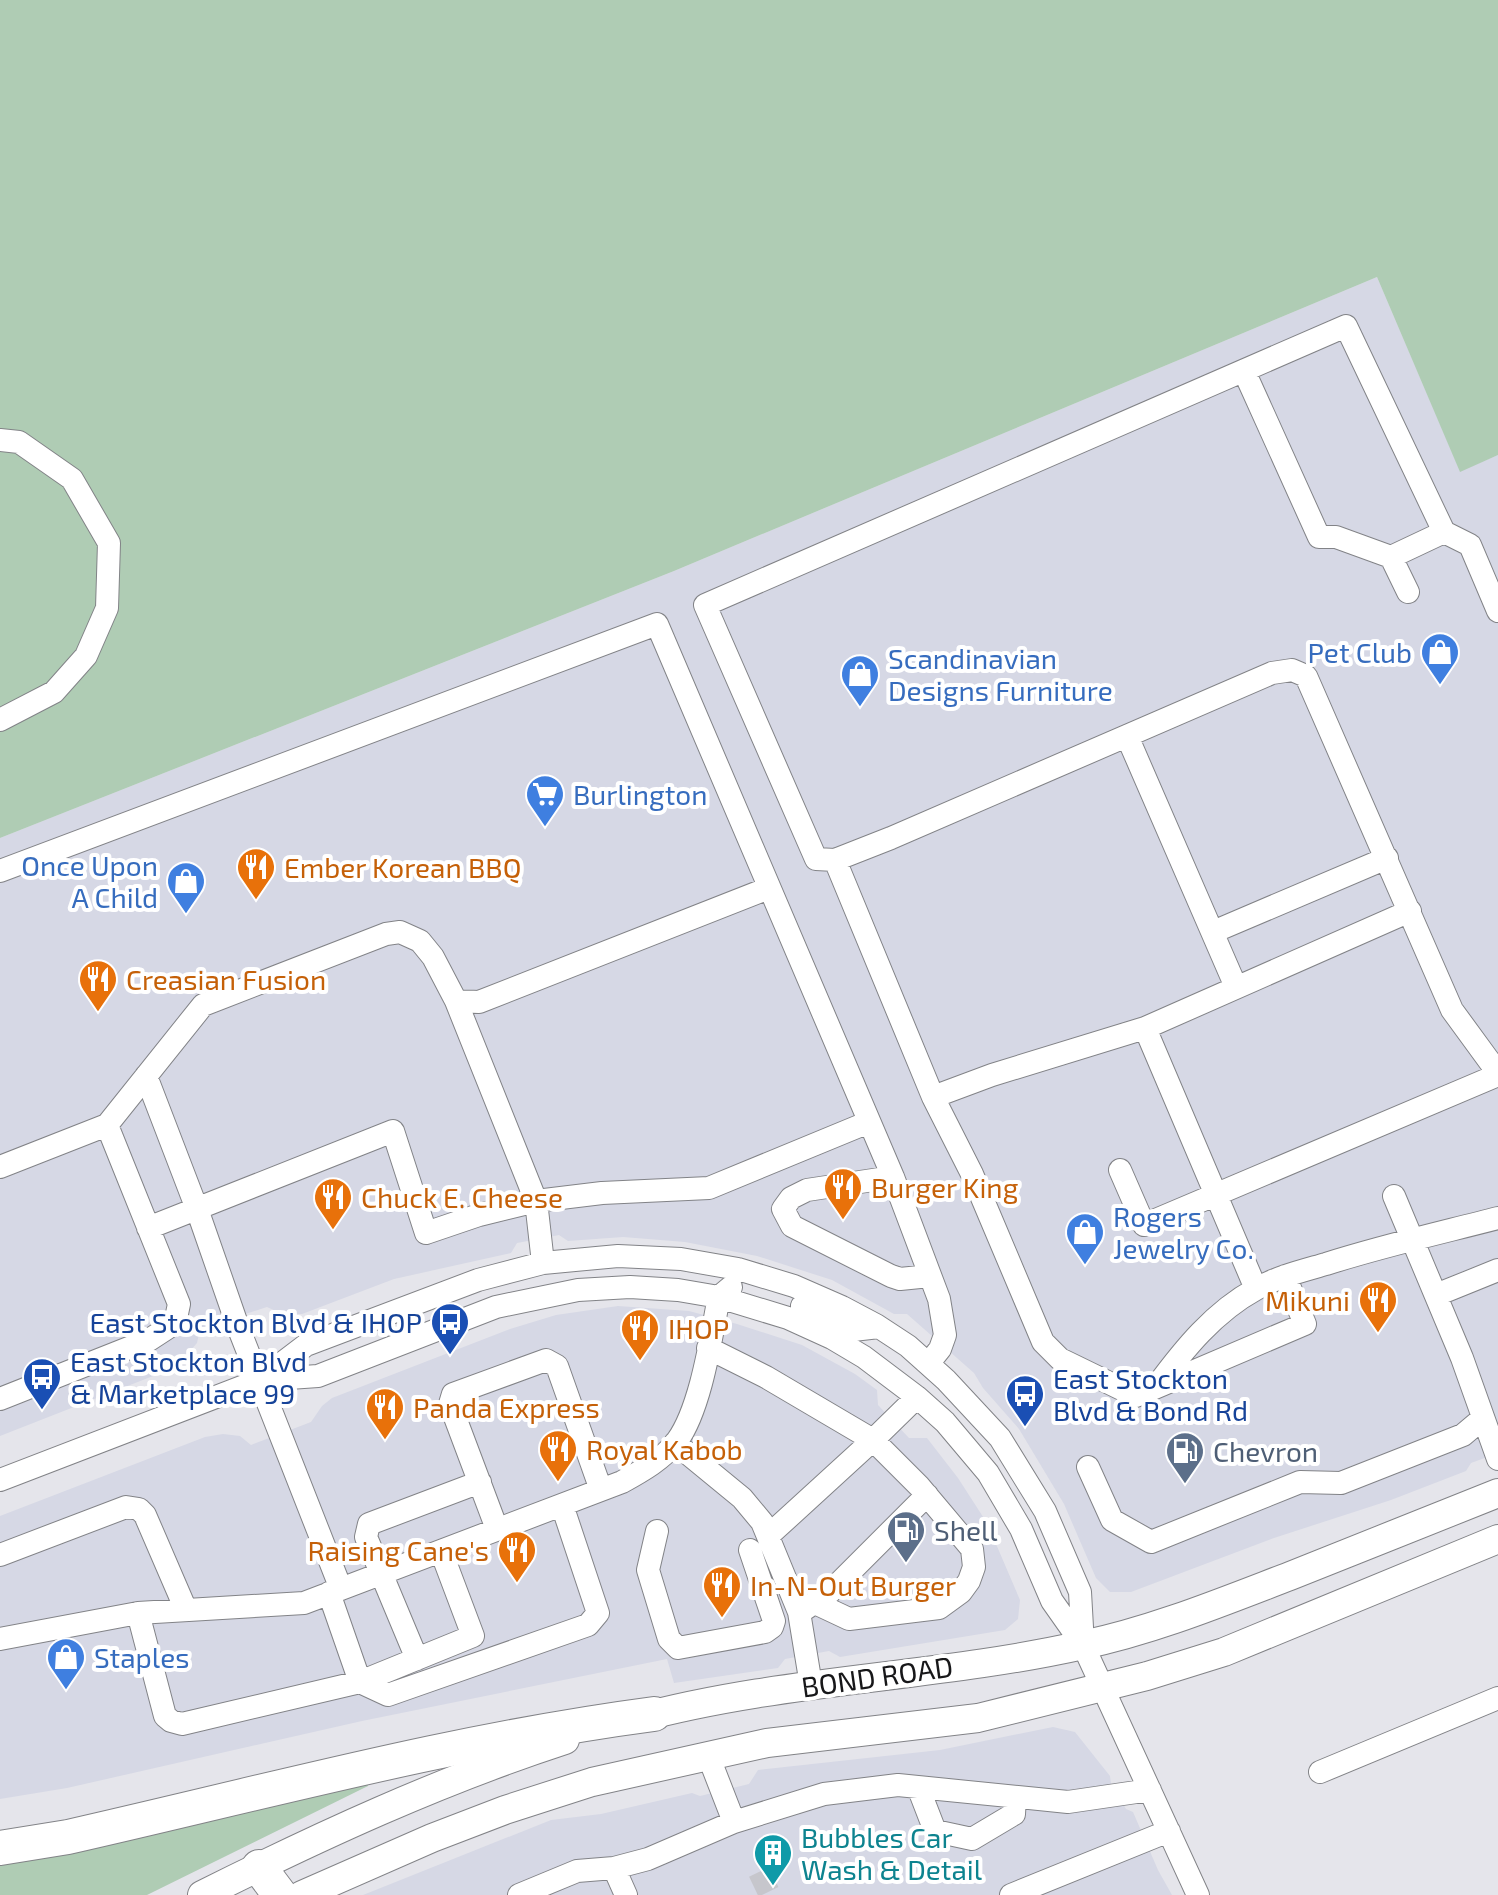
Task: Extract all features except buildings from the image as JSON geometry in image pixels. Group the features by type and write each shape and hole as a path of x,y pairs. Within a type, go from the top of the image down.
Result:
{"highway":[{"path":"0,1848 68,1837 568,1725 654,1714"},
{"path":"259,1867 280,1895"}],"main road":[{"name":"BOND ROAD","path":"202,1895 349,1823 503,1760 654,1714 811,1685 1083,1645 1161,1624 1221,1603 1498,1493"},
{"name":"BOND ROAD","path":"302,1895 432,1838 592,1782 767,1743 978,1718 1102,1688 1224,1652 1498,1539"}],"street":[{"path":"1120,1170 1144,1225 1498,1074 1452,1010 1306,676 1292,670 1272,673 835,860 816,859 705,605 1346,326 1444,532 1470,545 1498,611"},
{"path":"1244,371 1319,537 1336,537 1391,557 1408,592"},
{"path":"0,440 19,442 72,479 109,543 107,608 86,656 54,692 0,720"},
{"path":"1391,557 1444,532"},
{"path":"0,871 657,624 893,1177 939,1299 945,1335 940,1349 928,1364"},
{"path":"1127,736 1236,987"},
{"path":"1213,932 1387,858"},
{"path":"835,860 933,1097 972,1174 1043,1342 1060,1359 1136,1396 1305,1324 1285,1276"},
{"path":"456,1001 479,1002 769,888"},
{"path":"933,1097 992,1075 1145,1028 1410,911"},
{"path":"0,1167 107,1125 203,1005 386,934 400,932 420,941 433,957 456,1001 536,1201 543,1263"},
{"path":"1145,1028 1256,1289"},
{"path":"146,1076 335,1591 360,1682 388,1695 588,1625 598,1613 562,1505"},
{"path":"148,1228 393,1131 426,1233 479,1215 536,1201 602,1193 709,1188 869,1122"},
{"path":"0,1399 149,1340 175,1323 179,1304 107,1125"},
{"path":"893,1177 807,1190 791,1198 783,1209 792,1226 891,1276 900,1279 930,1276"},
{"path":"1394,1196 1462,1358 1498,1459"},
{"path":"1155,1388 1190,1342 1256,1289 1285,1276 1375,1248 1498,1218"},
{"path":"0,1480 260,1380 306,1345 465,1285 543,1263 618,1256 681,1259 738,1269 794,1286 879,1327 928,1364 975,1409 1000,1438 1035,1493 1080,1592 1083,1645"},
{"path":"1436,1295 1498,1270"},
{"path":"0,1639 138,1613 304,1603 622,1482 652,1465 675,1443 685,1427 697,1393 719,1297 731,1287 746,1286 797,1304 853,1330 879,1327"},
{"path":"260,1380 318,1376 496,1307 578,1290 630,1287 719,1297 788,1318 832,1338 875,1364 917,1397 945,1422 988,1473 1021,1529 1052,1601 1083,1645 1198,1895"},
{"path":"708,1348 766,1377 873,1440 927,1495 972,1549 974,1567 961,1592 939,1608 849,1619 807,1608"},
{"path":"497,1529 450,1404 453,1394 546,1360 557,1366 601,1490"},
{"path":"759,1543 917,1397"},
{"path":"1088,1467 1112,1520 1151,1542 1300,1482 1341,1483 1463,1435 1482,1419"},
{"path":"657,1531 648,1570 669,1639 678,1648 765,1632 772,1627 774,1621 759,1543 762,1522 742,1498 675,1443"},
{"path":"417,1659 366,1537 369,1524 480,1482"},
{"path":"807,1608 830,1592 927,1495"},
{"path":"0,1555 126,1507 139,1509 145,1515 186,1610"},
{"path":"759,1543 807,1608 811,1685"},
{"path":"138,1613 165,1716 182,1724 360,1682 473,1636 441,1551"},
{"path":"1320,1772 1498,1698"},
{"path":"708,1755 734,1822"},
{"path":"519,1895 577,1871 614,1868 648,1859 734,1822 824,1794 898,1785 1068,1802 1150,1790"},
{"path":"918,1787 935,1831 972,1839 1014,1814 1015,1797"},
{"path":"1011,1895 1169,1831"},
{"path":"614,1868 626,1895"}],"shaded area":[{"path":"1377,277 1460,471 1498,455 1498,1453 1471,1463 1466,1471 1391,1500 1274,1538 1131,1592 1110,1592 1096,1578 1064,1504 1019,1429 974,1373 907,1314 894,1314 832,1280 757,1256 685,1242 623,1237 568,1241 559,1235 517,1243 511,1253 394,1279 302,1314 282,1314 267,1307 200,1329 197,1343 176,1367 0,1436 0,838 674,571"},
{"path":"618,1306 689,1311 802,1345 855,1374 877,1390 878,1405 909,1438 927,1438 987,1523 1020,1600 1018,1619 1005,1630 840,1657 829,1651 785,1659 778,1668 674,1683 667,1659 362,1721 67,1788 0,1799 0,1516 205,1437 223,1434 240,1436 251,1445 311,1422 332,1398 510,1329 556,1315"},
{"path":"1053,1727 1075,1732 1110,1776 1111,1784 1126,1809 1133,1812 1172,1895 363,1895 551,1820 601,1814 692,1793 700,1796 749,1784 758,1770 940,1750"}],"green space":[{"path":"0,0 1498,0 1498,455 1460,472 1377,277 674,571 0,838"},
{"path":"367,1780 368,1786 147,1895 0,1895 0,1861"}],"tunnel":[{"path":"759,1872 770,1895"}],"place":[{"name":"Pet Club","path":"1440,686"},
{"name":"Scandinavian Designs Furniture","path":"860,708"},
{"name":"Burlington","path":"545,828"},
{"name":"Ember Korean BBQ","path":"256,901"},
{"name":"Once Upon A Child","path":"186,915"},
{"name":"Creasian Fusion","path":"98,1013"},
{"name":"Burger King","path":"843,1221"},
{"name":"Chuck E. Cheese","path":"333,1231"},
{"name":"Rogers Jewelry Co.","path":"1085,1266"},
{"name":"Mikuni","path":"1378,1334"},
{"name":"East Stockton Blvd & IHOP","path":"450,1356"},
{"name":"IHOP","path":"640,1362"},
{"name":"East Stockton Blvd & Marketplace 99","path":"42,1411"},
{"name":"East Stockton Blvd & Bond Rd","path":"1025,1428"},
{"name":"Panda Express","path":"385,1441"},
{"name":"Royal Kabob","path":"558,1483"},
{"name":"Chevron","path":"1185,1485"},
{"name":"Shell","path":"906,1564"},
{"name":"Raising Cane's","path":"517,1584"},
{"name":"In-N-Out Burger","path":"722,1619"},
{"name":"Staples","path":"66,1691"},
{"name":"Bubbles Car Wash & Detail","path":"773,1887"}]}
